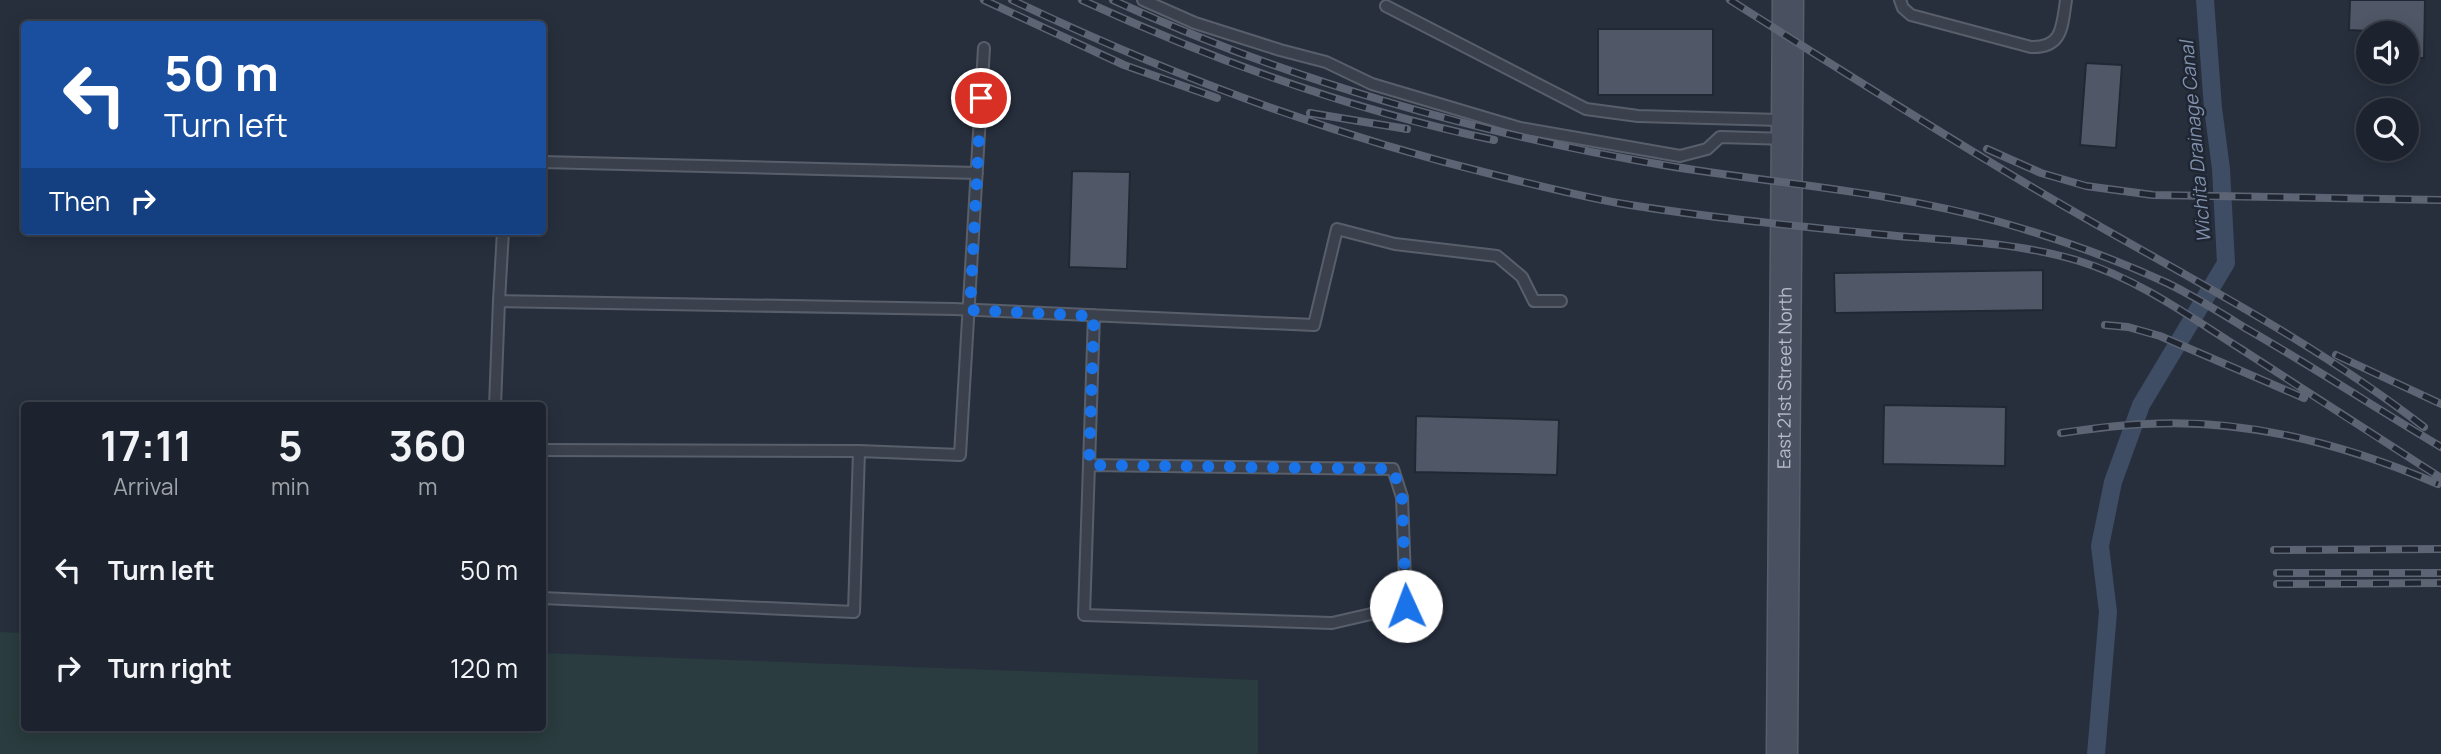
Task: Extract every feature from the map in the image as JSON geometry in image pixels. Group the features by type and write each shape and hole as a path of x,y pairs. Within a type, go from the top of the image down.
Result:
{"main road":[{"name":"East 21st Street North","path":"1782,754 1788,0"}],"lane":[{"path":"1143,0 1195,23 1326,62 1372,84 1520,128 1679,156 1707,149 1720,137 1787,129"},
{"path":"1900,0 1903,8 1911,15 2031,47 2044,47 2059,36 2066,0"},
{"path":"1386,6 1586,108 1638,116 1787,129"},
{"path":"546,450 859,451 960,455 984,48"},
{"path":"546,162 977,173"},
{"path":"499,301 970,310 1314,325 1337,229 1395,244 1497,256 1522,277 1534,301 1561,301"},
{"path":"495,402 503,235"},
{"path":"1089,465 1393,469 1402,497 1406,606 1332,623 1084,615 1089,465 1094,316"},
{"path":"546,598 854,612 859,451"}],"shaded area":[{"path":"0,632 21,633 21,731 546,731 546,653 1258,680 1258,754 0,754"}],"building":[{"path":"2350,0 2425,0 2424,58 2419,58 2419,21 2356,21 2356,30 2349,30"},
{"path":"1598,29 1713,29 1713,95 1598,95"},
{"path":"2086,63 2122,65 2116,148 2080,145"},
{"path":"1072,171 1130,172 1127,269 1069,267"},
{"path":"2043,270 2043,310 1835,313 1834,273"},
{"path":"1884,405 2006,407 2005,466 1883,464"},
{"path":"1416,416 1559,420 1557,475 1415,472"}],"waterway":[{"name":"Wichita Drainage Canal","path":"2096,754 2108,612 2100,546 2113,482 2141,405 2226,263 2221,169 2213,108 2205,0"}],"railway":[{"path":"984,0 1124,65 1217,98"},
{"path":"1012,0 1131,54 1314,123 1503,177 1598,199 1663,210 1989,244 2035,250 2079,261 2122,278 2163,299 2441,478"},
{"path":"1082,0 1182,43 1284,82 1388,114 1494,140"},
{"path":"1113,0 1245,55 1313,79 1453,120 1663,165 1833,189 1959,211 2063,242 2126,265 2187,293 2441,447"},
{"path":"1730,0 2022,181 2248,310 2338,366 2424,427"},
{"path":"1310,113 1407,129"},
{"path":"1987,149 2041,173 2086,186 2153,195 2441,200"},
{"path":"2105,325 2128,327 2160,336 2304,398"},
{"path":"2336,355 2441,404"},
{"path":"2061,433 2125,425 2184,423 2259,430 2332,446 2438,484"},
{"path":"2274,550 2441,549"},
{"path":"2277,573 2441,573"},
{"path":"2277,584 2441,583"}],"route":[{"path":"981,98 970,310 1094,316 1089,465 1393,469 1402,497 1406,606"}]}
